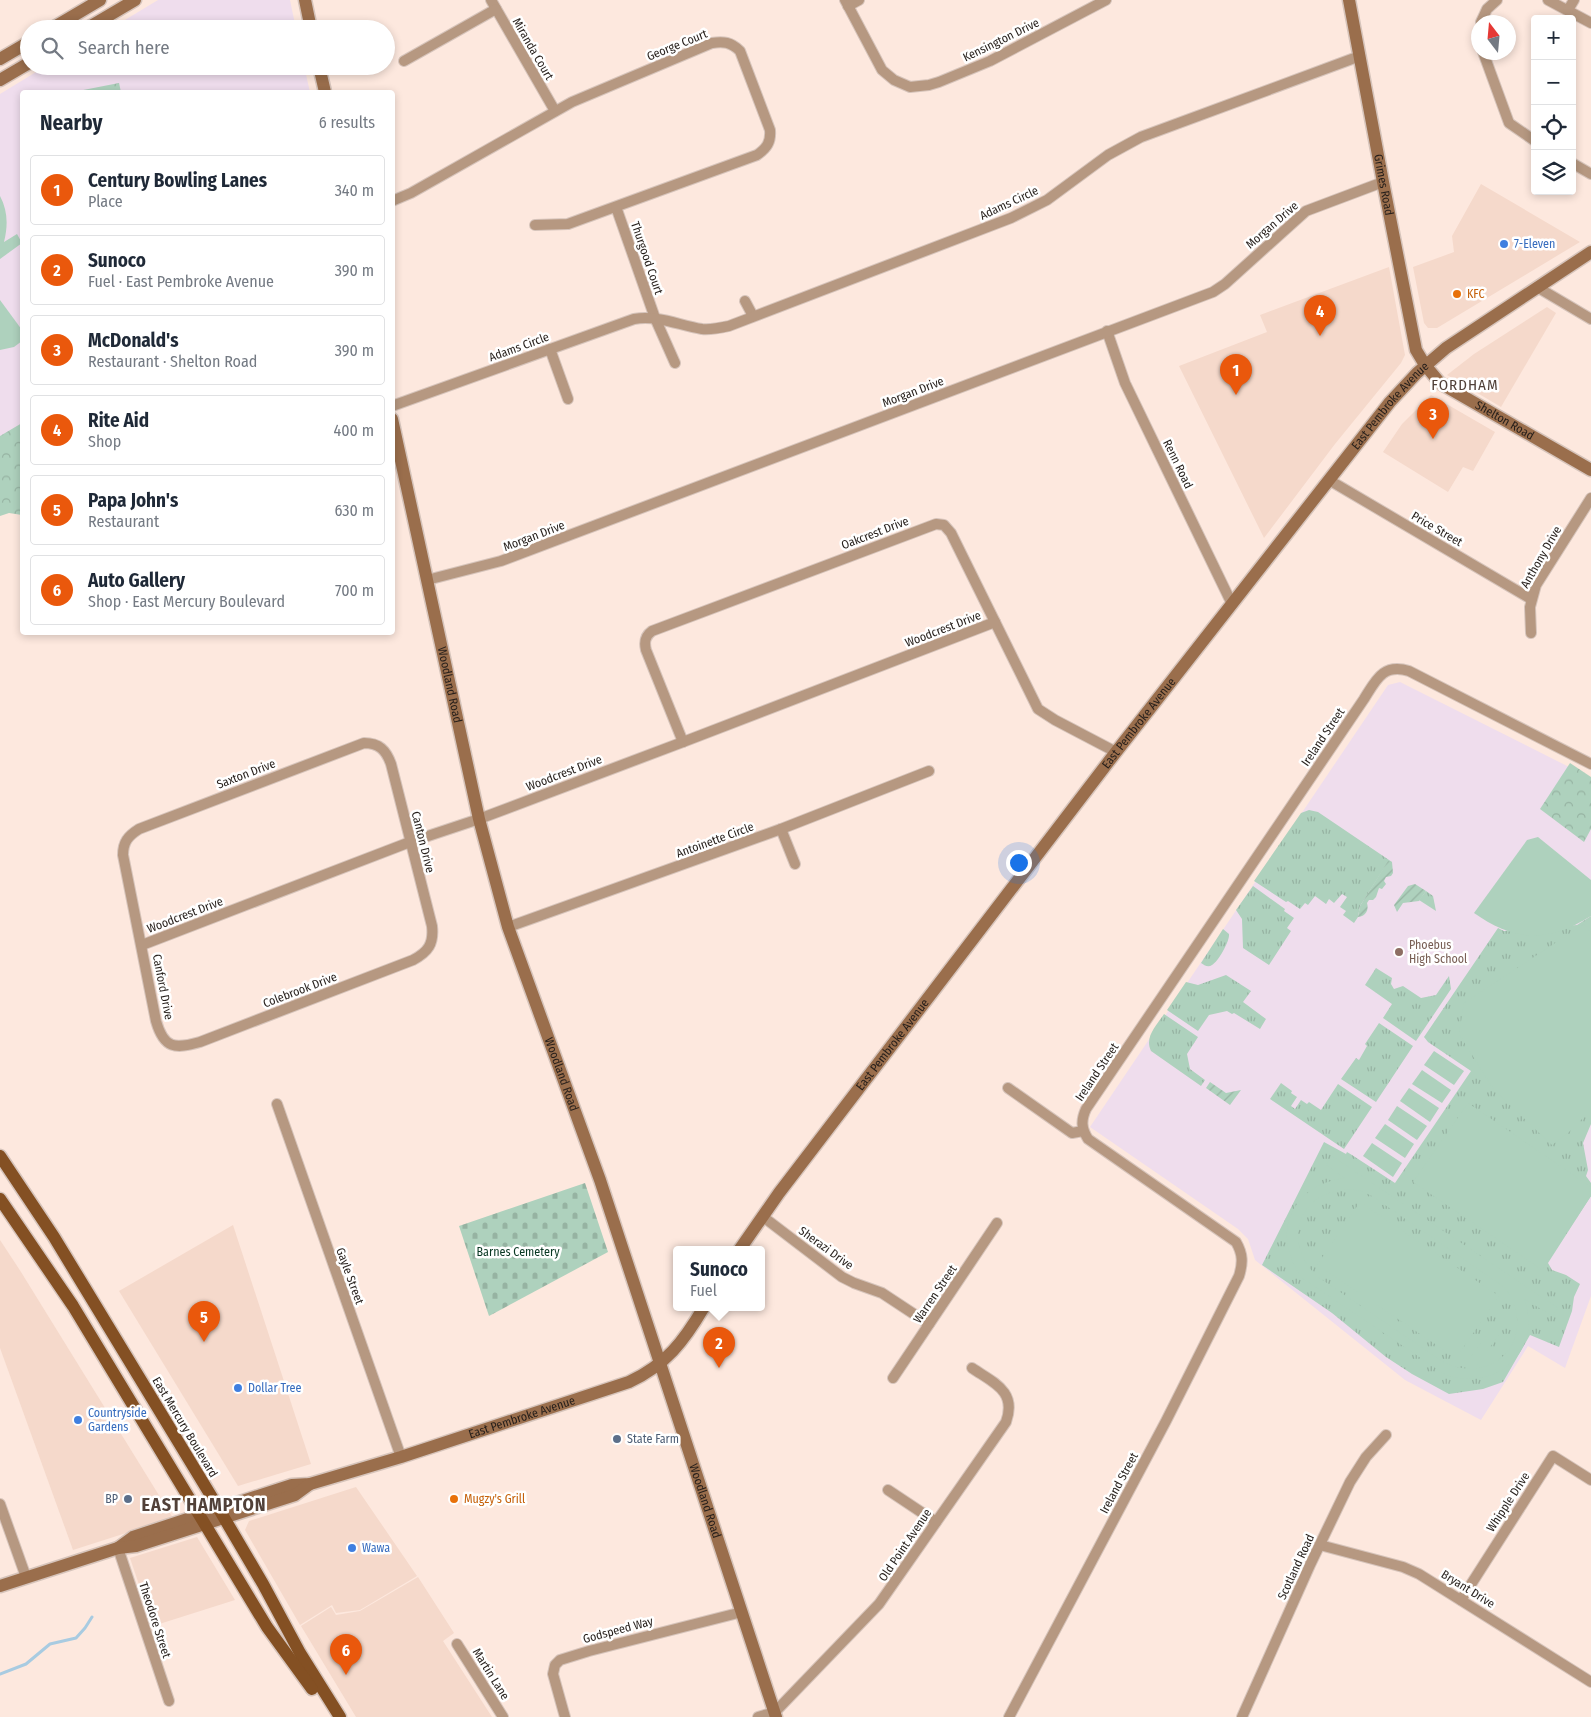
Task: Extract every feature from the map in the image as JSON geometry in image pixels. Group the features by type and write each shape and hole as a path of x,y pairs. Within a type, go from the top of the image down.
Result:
{"main road":[{"path":"66,20 100,0"},
{"path":"101,20 135,0"},
{"path":"305,0 309,20"},
{"name":"Grimes Road","path":"1349,0 1414,345 1425,365"},
{"path":"0,59 20,47"},
{"path":"0,80 20,68"},
{"path":"321,75 325,90"},
{"name":"East Pembroke Avenue","path":"742,1246 762,1216 1116,752 1390,402 1425,365 1446,348 1591,252"},
{"name":"Shelton Road","path":"1425,365 1440,383 1591,470"},
{"name":"Woodland Road","path":"395,433 478,819 508,927 596,1171 775,1715"},
{"name":"East Mercury Boulevard","path":"0,1156 54,1237 221,1513 308,1666 340,1717"},
{"path":"0,1199 68,1298 267,1627 302,1674 329,1717"},
{"name":"East Pembroke Avenue","path":"0,1586 118,1548 136,1546 292,1485 310,1484 401,1457 620,1385 644,1375 661,1364 679,1345 701,1311"}],"street":[{"path":"846,3 859,0"},
{"name":"Kensington Drive","path":"846,3 882,70 894,80 910,87 929,85 974,68 1106,0"},
{"path":"1485,15 1488,9 1498,0"},
{"path":"1548,0 1591,23"},
{"path":"1568,10 1574,0"},
{"path":"404,61 493,5"},
{"name":"Miranda Court","path":"493,5 554,111"},
{"name":"George Court","path":"395,200 411,193 554,111 586,95 712,43 725,42 740,51 768,124 770,136 767,148 757,155 568,224 535,224"},
{"name":"Adams Circle","path":"395,405 628,321 641,318 655,318 708,329 729,326 1011,218 1047,200 1108,155 1141,137 1360,56"},
{"path":"1486,60 1508,124 1531,138"},
{"path":"1576,165 1591,174"},
{"name":"Morgan Drive","path":"427,580 501,561 1213,292 1225,284 1306,211 1383,182"},
{"name":"Thurgood Court","path":"616,207 655,318"},
{"path":"1538,287 1591,319"},
{"path":"745,301 754,316"},
{"path":"655,318 675,363"},
{"name":"Renn Road","path":"1107,331 1125,383 1232,604"},
{"path":"550,349 568,399"},
{"name":"Price Street","path":"1329,480 1531,599"},
{"name":"Anthony Drive","path":"1531,634 1531,599 1536,585 1591,498"},
{"name":"Oakcrest Drive","path":"682,742 646,650 645,644 648,634 936,524 944,526 951,533 1038,709 1116,752"},
{"name":"Woodcrest Drive","path":"142,946 410,842 478,819 995,622"},
{"name":"Ireland Street","path":"1009,1717 1166,1421 1243,1265 1242,1252 1236,1242 1093,1144 1083,1131 1083,1117 1086,1109 1380,675 1394,669 1409,671 1591,764"},
{"name":"Saxton Drive","path":"125,840 139,829 357,745 372,743 380,746"},
{"name":"Canton Drive","path":"380,746 385,751 391,764 432,926 431,946"},
{"name":"Antoinette Circle","path":"508,927 781,829 929,771"},
{"path":"781,829 795,864"},
{"name":"Canford Drive","path":"125,840 123,855 159,1031 166,1043 172,1046"},
{"name":"Colebrook Drive","path":"172,1046 180,1047 200,1042 413,960 426,952 431,946"},
{"path":"1008,1088 1072,1133 1083,1131"},
{"name":"Gayle Street","path":"277,1104 401,1457"},
{"name":"Sherazi Drive","path":"762,1216 842,1277 882,1293 929,1324"},
{"name":"Warren Street","path":"893,1378 997,1223"},
{"name":"Old Point Avenue","path":"758,1717 775,1715 879,1604 1006,1422 1009,1402 1006,1394 972,1368"},
{"name":"Scotland Road","path":"1242,1717 1320,1544 1358,1468 1386,1435"},
{"name":"Whipple Drive","path":"1461,1600 1553,1456 1591,1480"},
{"path":"888,1490 936,1522"},
{"path":"0,1504 26,1578"},
{"name":"Bryant Drive","path":"1320,1544 1407,1569 1425,1577 1591,1682"},
{"name":"Theodore Street","path":"118,1548 169,1701"},
{"name":"Godspeed Way","path":"565,1717 553,1674 554,1665 560,1660 589,1650 742,1612"},
{"name":"Martin Lane","path":"457,1644 503,1717"}],"shaded area":[{"path":"158,0 290,0 294,20 125,20"},
{"path":"31,75 306,75 310,90 20,90 20,457 0,465 0,94"},
{"path":"1481,184 1580,242 1437,328 1428,328 1424,323 1413,267 1454,252 1452,236"},
{"path":"1389,267 1405,355 1401,363 1335,444 1264,538 1179,366 1267,332 1260,315"},
{"path":"1547,307 1556,313 1501,407 1447,375 1474,354"},
{"path":"1431,395 1495,432 1473,471 1463,467 1448,492 1383,452 1402,424"},
{"name":"Phoebus High School","path":"1400,682 1591,778 1591,1296 1565,1368 1528,1346 1481,1420 1405,1380 1255,1260 1248,1239 1238,1229 1090,1127 1388,685"},
{"path":"233,1225 311,1464 238,1486 119,1291"},
{"path":"0,1240 173,1518 73,1550 0,1348"},
{"path":"356,1487 417,1576 360,1610 336,1613 332,1605 300,1625 245,1530 249,1521"},
{"path":"197,1537 235,1600 153,1626 130,1558"},
{"path":"418,1577 454,1633 443,1641 492,1717 356,1717 301,1626 331,1607 336,1615 360,1611"}],"green space":[{"path":"119,83 121,90 83,90"},
{"path":"0,196 5,207 7,219 4,242 17,234 20,244 0,259"},
{"path":"0,300 20,327 20,342 14,347 0,350"},
{"path":"20,424 20,515 9,513 0,516 0,436"},
{"path":"1570,763 1591,777 1591,829 1584,842 1540,809"},
{"path":"1309,810 1318,812 1392,862 1388,862 1360,906 1358,917 1354,923 1343,915 1346,911 1340,907 1347,897 1342,894 1334,903 1329,899 1326,904 1315,896 1308,905 1305,903 1300,909 1254,881 1301,813"},
{"path":"1538,837 1591,880 1591,916 1560,931 1532,936 1504,929 1489,923 1474,913 1527,840"},
{"path":"1388,861 1392,862 1393,873 1391,876 1386,877 1384,881 1386,884 1382,889 1379,888 1376,897 1373,900 1369,900 1365,914 1358,917 1360,906"},
{"path":"1415,884 1426,891 1419,901 1403,903 1397,912 1394,905 1408,886"},
{"path":"1253,886 1285,909 1284,911 1294,918 1287,928 1291,931 1269,965 1243,948 1242,919 1236,910"},
{"path":"1426,891 1433,896 1436,911 1419,900"},
{"path":"1591,916 1591,1124 1583,1143 1588,1170 1586,1176 1591,1183 1591,1196 1548,1263 1552,1270 1566,1275 1580,1284 1574,1297 1572,1311 1559,1347 1530,1335 1503,1382 1483,1389 1449,1394 1386,1357 1332,1313 1262,1265 1324,1142 1346,1154 1347,1152 1395,1183 1471,1071 1428,1042 1424,1037 1498,928 1504,931 1577,925"},
{"path":"1584,924 1591,933 1591,1110 1568,1133 1552,1145 1494,1090 1459,1034 1464,1003"},
{"path":"1223,929 1229,934 1229,937 1220,956 1212,965 1209,966 1201,963"},
{"path":"1376,968 1392,978 1391,984 1394,989 1403,986 1421,998 1436,995 1449,976 1451,989 1416,1041 1383,1018 1392,1004 1365,985"},
{"path":"1226,975 1251,991 1243,1002 1266,1019 1260,1029 1234,1013 1232,1014 1227,1011 1209,1015 1198,1031 1167,1010 1186,982 1198,985"},
{"path":"1164,1014 1198,1037 1187,1054 1190,1069 1205,1080 1201,1086 1151,1051 1149,1046 1150,1036"},
{"path":"1379,1023 1413,1046 1376,1102 1341,1079 1356,1058 1359,1060 1367,1046 1365,1044"},
{"path":"1434,1051 1464,1071 1454,1085 1424,1065"},
{"path":"1422,1070 1451,1090 1442,1103 1412,1084"},
{"path":"1210,1082 1226,1093 1241,1090 1230,1105 1206,1088"},
{"path":"1281,1083 1297,1097 1291,1106 1295,1109 1301,1100 1307,1104 1309,1102 1321,1110 1338,1084 1372,1107 1344,1149 1270,1099"},
{"path":"1409,1088 1439,1108 1430,1122 1400,1101"},
{"path":"1468,1103 1591,1187 1591,1196 1542,1270 1413,1182"},
{"path":"1397,1106 1427,1126 1417,1140 1388,1120"},
{"path":"1385,1124 1414,1144 1405,1158 1375,1138"},
{"path":"1372,1143 1402,1163 1393,1177 1363,1156"},
{"path":"1332,1156 1558,1308 1553,1316 1524,1299 1528,1318 1527,1335 1521,1350 1511,1363 1498,1372 1482,1378 1465,1379 1446,1375 1302,1278 1292,1261 1287,1229 1291,1214 1299,1201 1311,1190 1326,1183 1345,1178 1326,1165","holes":["1347,1189 1361,1191 1372,1196 1504,1287 1514,1305 1517,1322 1515,1338 1508,1351 1496,1361 1481,1367 1464,1368 1445,1363 1318,1277 1303,1258 1299,1247 1299,1225 1303,1214 1310,1205 1326,1194"]},
{"name":"Barnes Cemetery","path":"585,1183 608,1252 489,1316 459,1226"},
{"path":"1360,1202 1499,1296 1456,1358 1317,1265"},
{"path":"1499,1318 1507,1324 1477,1365 1469,1359"}],"waterway":[{"path":"0,1674 26,1664 50,1644 76,1638 92,1617"}],"place":[{"name":"7-Eleven","path":"1504,244"},
{"name":"KFC","path":"1457,294"},
{"name":"Rite Aid","path":"1320,336"},
{"name":"Century Bowling Lanes","path":"1236,395"},
{"name":"McDonald's","path":"1433,439"},
{"name":"Phoebus High School","path":"1399,952"},
{"name":"Papa John's","path":"204,1342"},
{"name":"Sunoco","path":"719,1368"},
{"name":"Dollar Tree","path":"238,1388"},
{"name":"Countryside Gardens","path":"78,1420"},
{"name":"State Farm","path":"617,1439"},
{"name":"BP","path":"128,1499"},
{"name":"Mugzy's Grill","path":"454,1499"},
{"name":"Wawa","path":"352,1548"},
{"name":"Auto Gallery","path":"346,1675"}],"district":[{"name":"FORDHAM","path":"1465,385"},
{"name":"EAST HAMPTON","path":"204,1505"}]}
